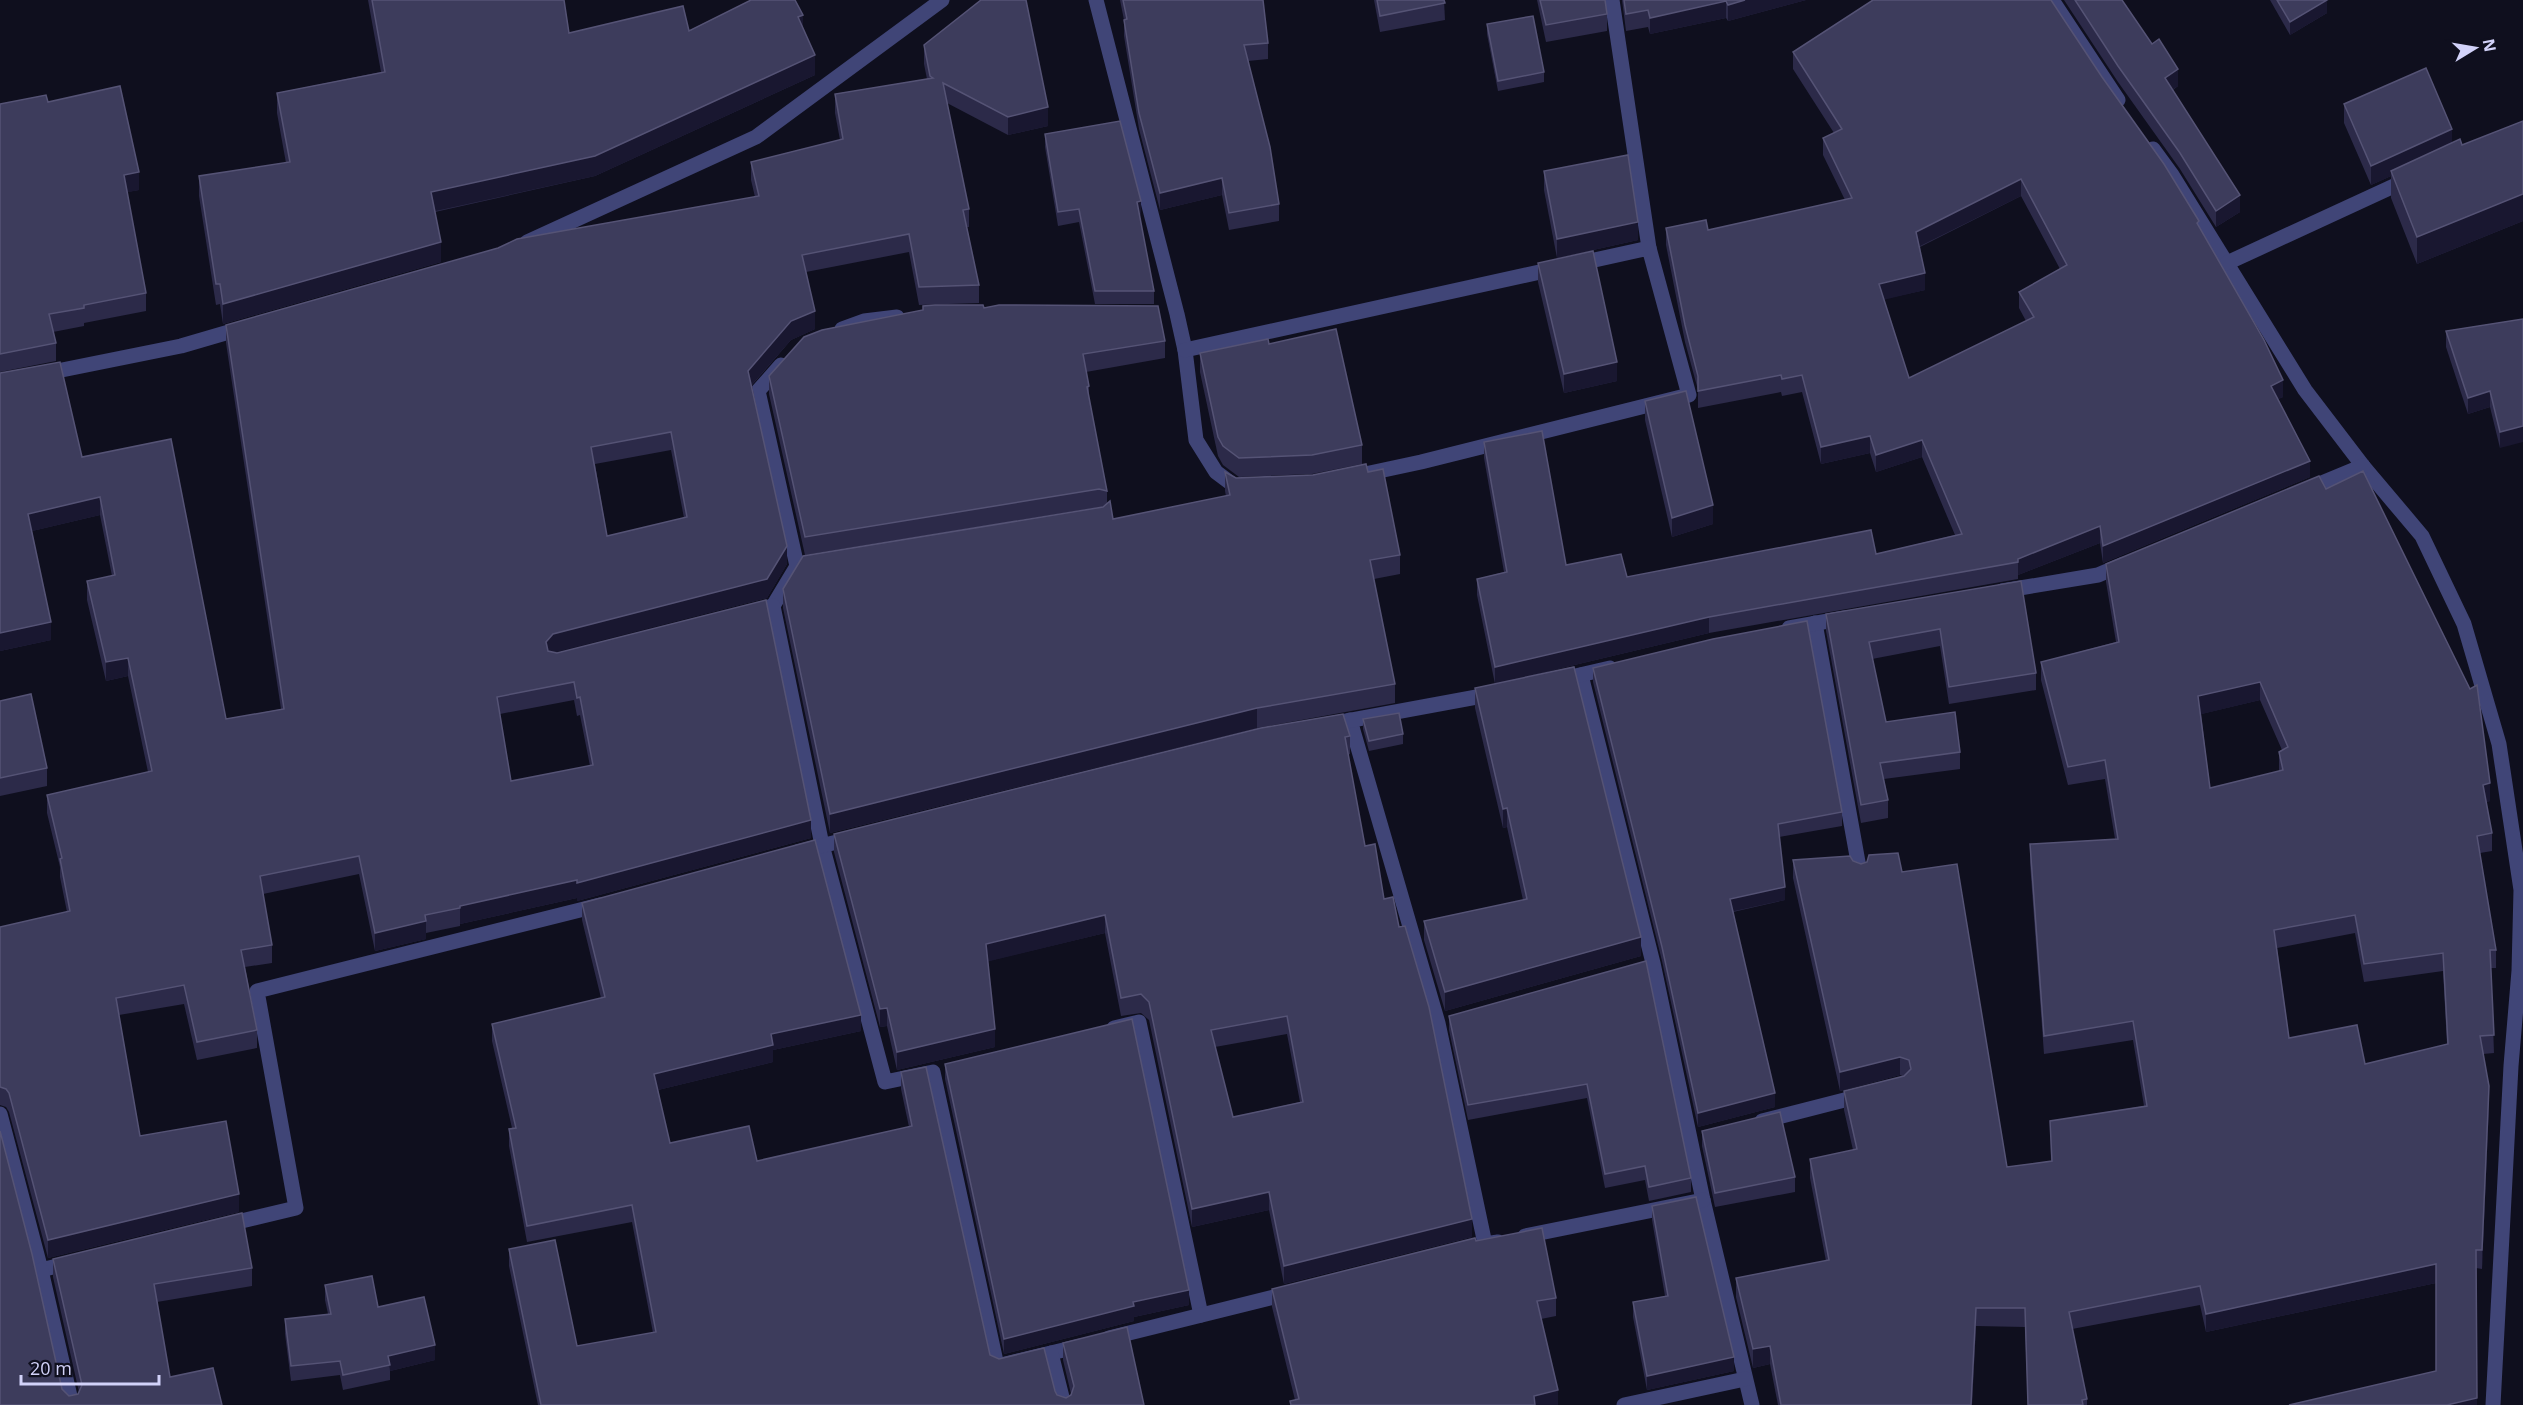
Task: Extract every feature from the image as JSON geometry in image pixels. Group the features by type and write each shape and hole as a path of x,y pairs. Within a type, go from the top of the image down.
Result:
{"street":[{"path":"517,247 756,137 942,0"},
{"path":"1096,0 1171,314 1185,350 1196,440 1216,472 1236,487 1258,486"},
{"path":"1345,478 1421,462 1689,395 1649,248 1612,0"},
{"path":"2052,0 2130,117"},
{"path":"2144,136 2172,175 2305,390 2363,466 2422,536 2464,624 2499,744 2522,890 2493,1405"},
{"path":"2227,263 2419,174"},
{"path":"1185,350 1649,248"},
{"path":"831,333 864,321 911,315"},
{"path":"23,378 181,346 260,324"},
{"path":"738,615 773,606 803,565 758,391 791,353"},
{"path":"2286,498 2363,466"},
{"path":"1992,593 2098,575 2142,557"},
{"path":"773,606 822,845 885,1082 939,1071 997,1366 1303,1289"},
{"path":"1769,632 1862,615"},
{"path":"1815,623 1860,873"},
{"path":"1548,682 1624,664"},
{"path":"1581,675 1647,964 1695,1138 1703,1200 1752,1405"},
{"path":"1305,728 1503,692"},
{"path":"1350,720 1444,1022 1479,1246 1703,1200"},
{"path":"788,854 868,834"},
{"path":"215,1228 296,1208 257,991 619,900"},
{"path":"1094,1034 1139,1022 1201,1315"},
{"path":"1745,1125 1880,1091"},
{"path":"0,1114 41,1270 72,1405"},
{"path":"41,1270 87,1259"},
{"path":"1051,1353 1064,1405"},
{"path":"1624,1405 1745,1379"}],"building":[{"path":"372,0 564,0 569,33 683,6 689,31 751,0 795,0 803,15 798,17 815,55 595,156 431,192 441,242 223,304 220,284 216,284 199,176 290,162 277,93 385,72"},
{"path":"981,0 1026,0 1048,107 1008,117 943,83 969,209 963,210 979,285 919,287 909,234 802,255 815,311 791,321 748,371 787,546 767,579 553,634 546,642 548,651 557,653 766,600 811,820 577,883 577,880 425,915 426,921 375,933 359,856 260,876 272,945 241,950 257,1030 197,1042 184,985 116,998 140,1136 226,1121 239,1194 48,1240 9,1093 0,1087 0,927 70,911 60,859 62,858 47,795 152,771 128,658 106,662 87,581 115,575 100,497 28,514 51,622 0,633 0,373 60,362 82,457 171,439 226,719 284,709 226,325 498,248 517,239 759,196 751,162 843,139 835,94 933,78 930,76 924,45","holes":["671,432 687,517 607,536 591,447","574,682 577,698 580,697 593,765 511,781 497,697"]},
{"path":"1123,0 1263,0 1268,43 1244,45 1270,147 1279,204 1229,213 1222,178 1160,193 1139,113 1124,20 1127,19"},
{"path":"1377,0 1444,0 1445,3 1380,16"},
{"path":"1540,0 1605,0 1607,14 1546,25"},
{"path":"1624,0 1745,0 1728,5 1726,1 1650,18 1648,10 1626,14"},
{"path":"1873,0 2051,0 2164,164 2199,221 2197,223 2264,340 2283,380 2271,386 2310,461 2103,546 2100,526 2018,559 2018,562 1709,617 1495,667 1477,579 1507,572 1484,442 1542,431 1566,565 1621,554 1627,577 1871,530 1876,554 1962,534 1922,440 1876,455 1870,436 1821,447 1802,375 1782,379 1781,375 1698,391 1698,376 1685,325 1666,228 1706,220 1708,230 1852,198 1823,138 1842,129 1793,52","holes":["2021,179 2067,265 2019,292 2034,317 1909,378 1879,284 1925,273 1916,232"]},
{"path":"2075,0 2122,0 2152,44 2159,39 2178,69 2165,78 2240,195 2216,211 2180,153 2118,66"},
{"path":"2277,0 2327,0 2290,22"},
{"path":"1533,16 1544,72 1498,81 1487,24"},
{"path":"2426,68 2452,129 2371,166 2344,104"},
{"path":"120,86 139,172 124,175 146,293 49,314 56,343 0,354 0,104 46,95 48,102"},
{"path":"1120,121 1141,201 1137,202 1154,291 1095,291 1079,209 1058,212 1045,134"},
{"path":"2523,121 2523,194 2417,237 2391,171 2460,139 2462,145"},
{"path":"1628,155 1638,222 1557,239 1544,171"},
{"path":"1593,251 1617,362 1564,374 1538,263"},
{"path":"983,305 984,308 999,305 1158,306 1165,341 1083,354 1107,491 1099,489 805,537 769,376 804,337 822,330 923,310 923,306"},
{"path":"2523,319 2523,426 2500,432 2490,391 2468,398 2446,331"},
{"path":"1336,329 1362,445 1312,455 1239,458 1223,446 1218,437 1200,353 1268,339 1269,344"},
{"path":"1686,391 1713,505 1672,518 1645,401"},
{"path":"1366,464 1368,472 1383,469 1400,555 1370,560 1395,684 1257,708 830,814 783,589 803,556 1103,507 1110,501 1113,519 1230,495 1225,472 1236,478 1313,475"},
{"path":"2363,471 2470,689 2477,685 2490,783 2483,785 2492,833 2477,836 2496,950 2490,950 2494,1035 2480,1036 2489,1086 2482,1250 2476,1250 2477,1398 2447,1405 2289,1405 2436,1371 2436,1264 2206,1314 2200,1286 2069,1312 2087,1399 2082,1400 2083,1405 2028,1405 2025,1308 1976,1308 1971,1405 1781,1405 1770,1346 1753,1349 1736,1278 1829,1260 1810,1159 1857,1149 1844,1091 1904,1076 1911,1069 1909,1060 1900,1057 1840,1072 1793,860 1850,856 1853,861 1861,864 1867,862 1869,855 1898,853 1902,872 1957,864 2007,1167 2052,1161 2050,1121 2147,1106 2133,1021 2044,1036 2030,844 2118,839 2105,760 2068,767 2041,662 2119,642 2106,564 2319,476 2326,489","holes":["2260,682 2288,747 2279,752 2283,770 2210,788 2198,696","2355,915 2364,964 2443,953 2448,1044 2365,1064 2357,1025 2289,1038 2274,930"]},
{"path":"2021,581 2036,673 1949,687 1940,629 1869,642 1886,722 1955,712 1960,752 1880,763 1888,800 1861,805 1826,614"},
{"path":"1807,621 1842,812 1778,824 1785,887 1730,899 1775,1093 1698,1113 1662,947 1593,668 1713,639"},
{"path":"1574,667 1641,937 1445,992 1424,921 1527,899 1507,808 1503,809 1475,688"},
{"path":"31,694 47,768 0,778 0,701"},
{"path":"1399,713 1403,734 1369,741 1363,719"},
{"path":"1343,714 1350,736 1345,737 1365,846 1375,844 1384,899 1393,897 1399,927 1405,926 1429,1007 1472,1219 1284,1266 1269,1192 1192,1209 1149,1002 1141,994 1121,998 1105,915 986,944 995,1029 897,1052 887,1008 880,1009 834,834 1261,728","holes":["1287,1016 1303,1102 1233,1117 1211,1030"]},
{"path":"815,840 861,1015 771,1034 773,1045 654,1074 670,1143 749,1126 757,1161 912,1126 901,1072 926,1067 990,1355 999,1359 1044,1348 1055,1391 1057,1395 1066,1398 1071,1395 1074,1386 1063,1343 1127,1327 1144,1405 541,1405 509,1249 555,1240 577,1346 656,1332 632,1205 527,1226 509,1129 516,1128 492,1024 605,997 582,903"},
{"path":"1646,961 1691,1178 1649,1187 1645,1166 1605,1174 1587,1084 1468,1105 1449,1016"},
{"path":"1132,1019 1189,1290 1133,1302 1134,1306 1004,1339 945,1064"},
{"path":"1780,1112 1795,1177 1715,1193 1702,1131"},
{"path":"0,1131 32,1254 62,1389 69,1396 78,1394 82,1385 53,1259 242,1213 252,1268 154,1284 170,1377 213,1368 222,1405 0,1405"},
{"path":"1696,1197 1734,1357 1647,1376 1633,1302 1668,1296 1652,1206"},
{"path":"1542,1228 1556,1298 1537,1301 1558,1390 1534,1396 1535,1405 1291,1405 1290,1401 1299,1399 1272,1289 1475,1238 1476,1241"},
{"path":"372,1276 378,1307 424,1297 435,1345 388,1356 390,1365 343,1375 340,1361 291,1366 285,1319 331,1314 325,1285"}]}
